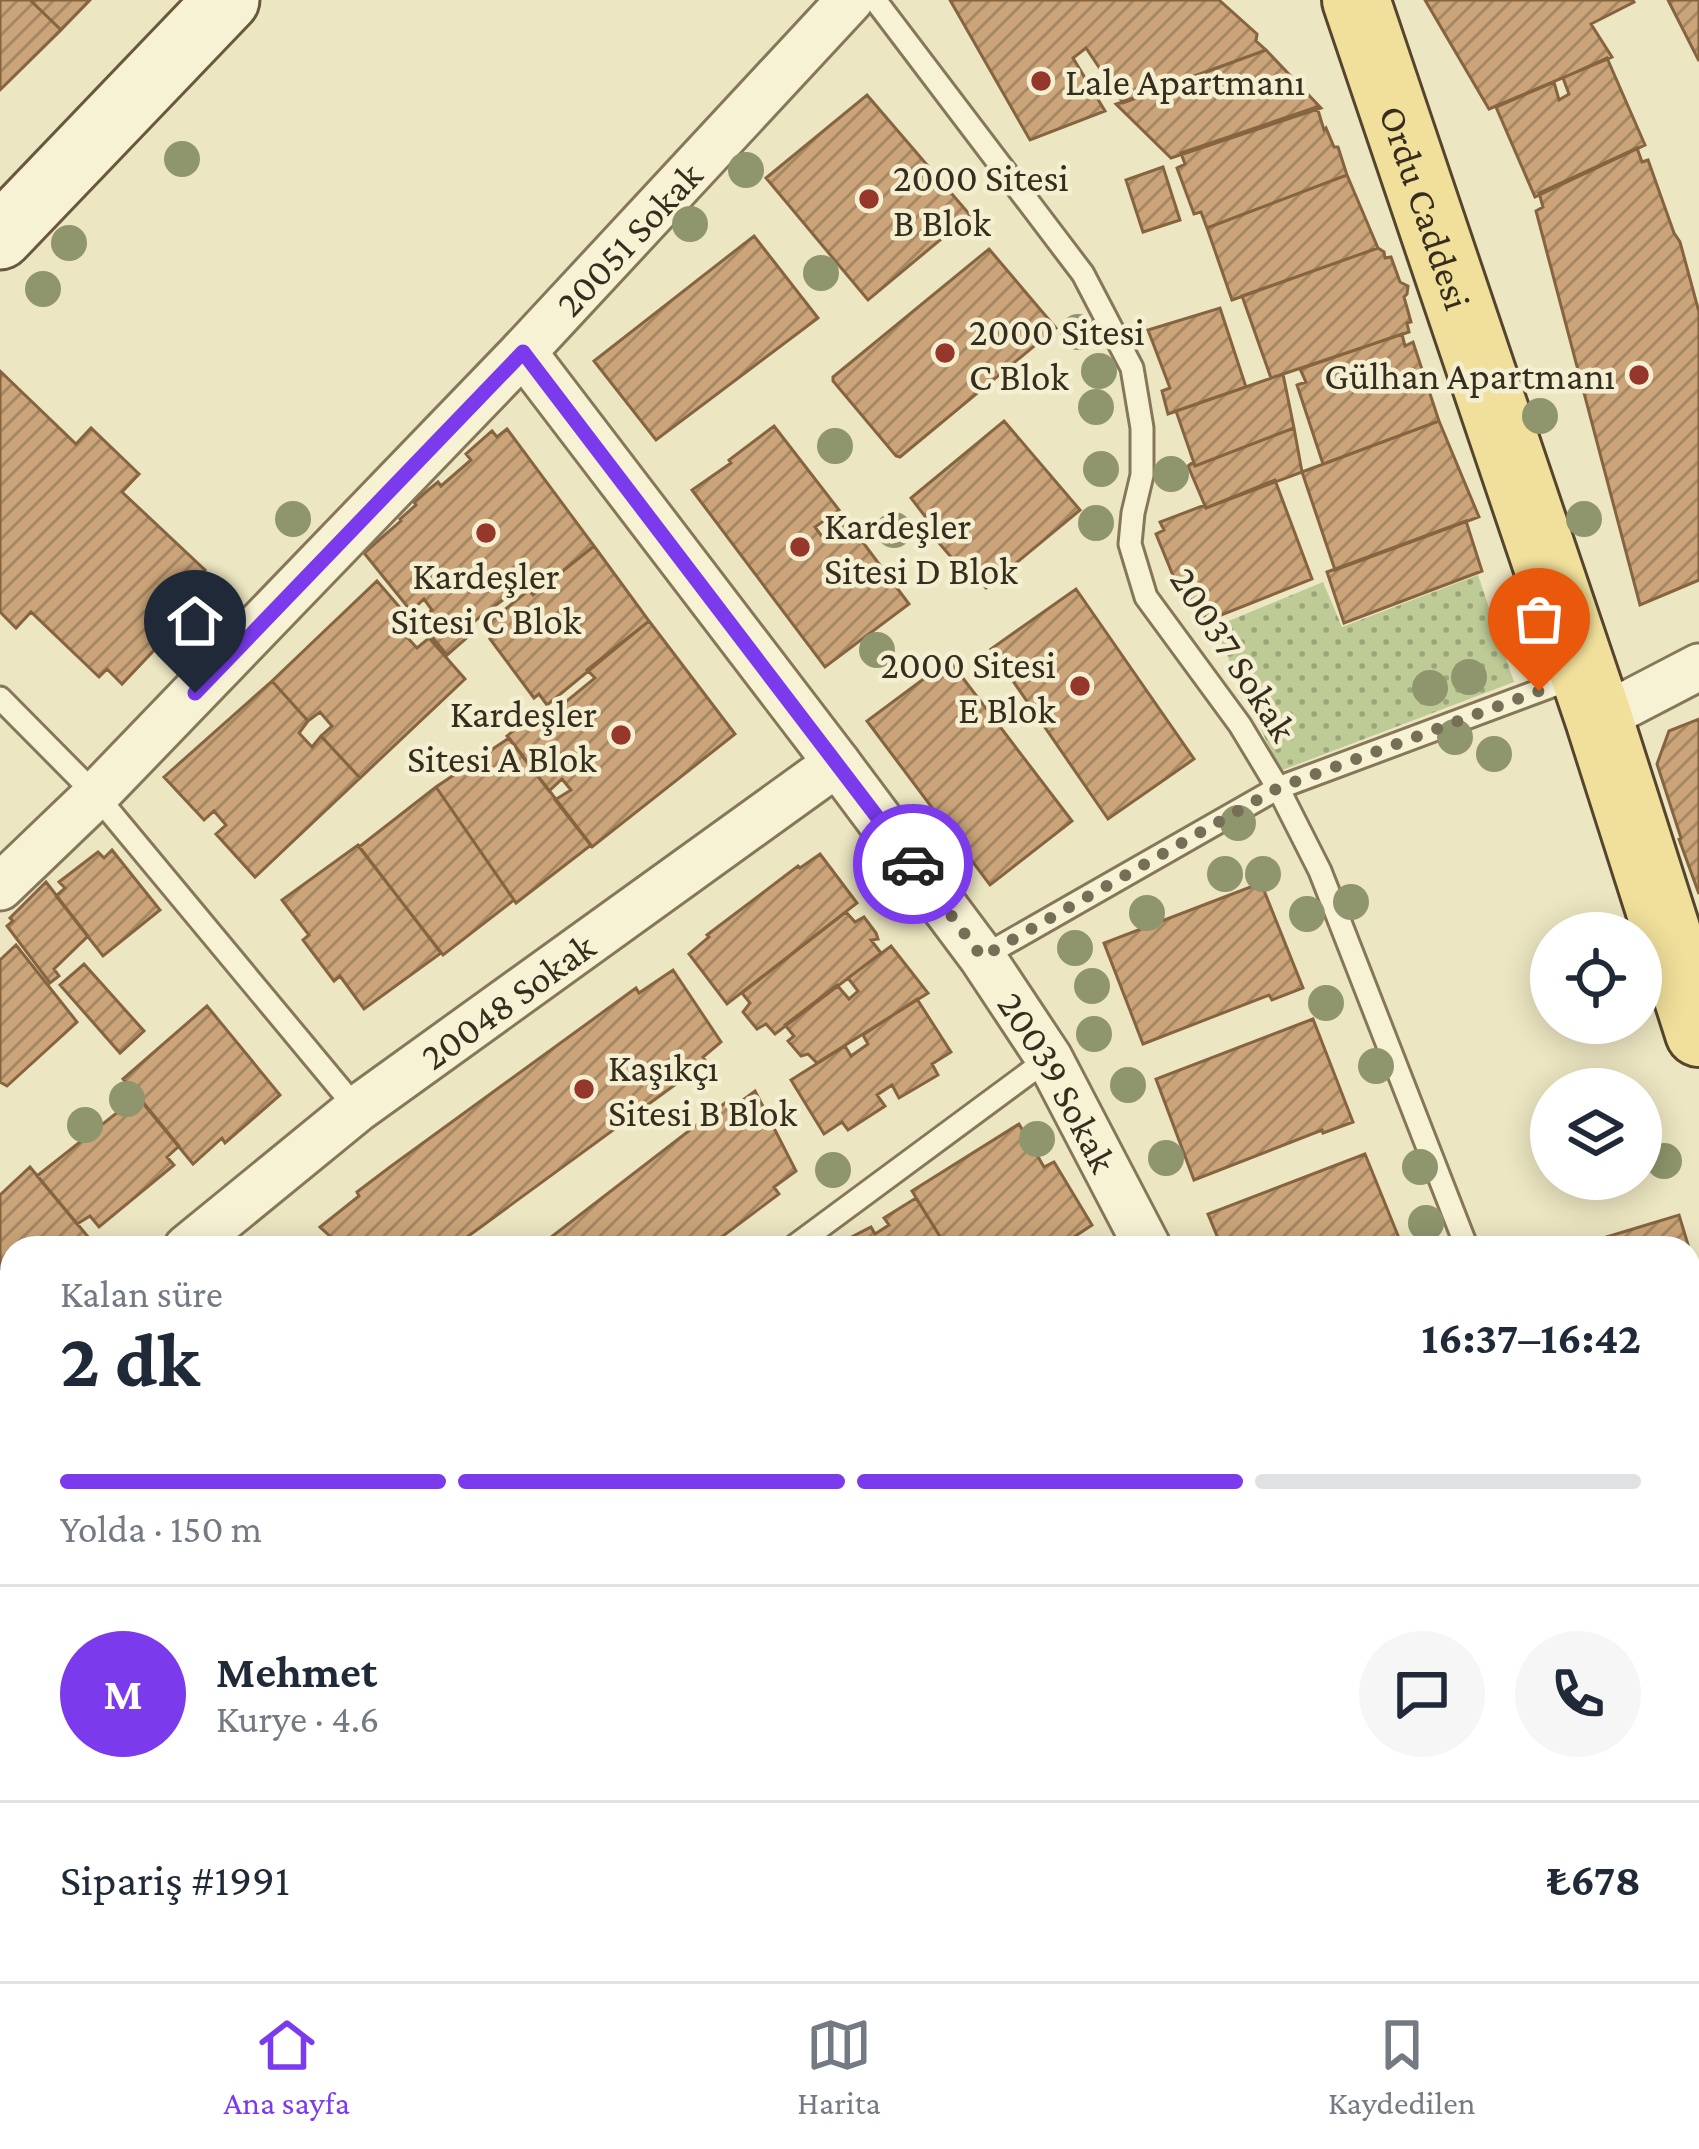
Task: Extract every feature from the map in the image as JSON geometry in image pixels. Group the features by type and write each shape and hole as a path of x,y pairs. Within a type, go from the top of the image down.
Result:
{"main road":[{"path":"5,220 227,0"},
{"name":"Ordu Caddesi","path":"1356,0 1699,1033"}],"street":[{"name":"20051 Sokak","path":"0,887 96,795 523,352 850,0"},
{"name":"20039 Sokak","path":"523,352 982,957 1049,1058 1142,1236"},
{"path":"1590,697 1699,667"},
{"name":"20048 Sokak","path":"203,1236 357,1109 837,763"}],"lane":[{"name":"20037 Sokak","path":"875,0 1083,274 1132,368 1142,428 1142,475 1130,544 1146,597 1214,686 1278,788 1321,871 1462,1236"},
{"path":"982,957 1278,788 1590,697"},
{"path":"0,698 96,795 357,1109"},
{"path":"808,1236 1049,1058"}],"green space":[{"path":"1478,575 1514,682 1280,771 1214,627 1323,582 1342,627"}],"building":[{"path":"0,0 30,0 61,30 0,90"},
{"path":"30,0 90,0 61,30"},
{"name":"Lale Apartmanı","path":"950,0 1219,0 1257,34 1256,41 1266,50 1123,103 1086,48 1073,58 1105,111 1030,140"},
{"path":"1425,0 1634,2 1591,24 1612,57 1489,109"},
{"path":"1668,0 1699,0 1699,61"},
{"path":"1266,50 1321,108 1171,158 1116,104"},
{"path":"1607,58 1645,145 1535,197 1496,107 1554,82 1559,100 1569,94 1563,78"},
{"name":"2000 Sitesi B Blok","path":"867,95 970,215 868,300 766,178"},
{"path":"1317,107 1347,175 1207,228 1201,212 1194,214 1177,168 1185,164 1181,153"},
{"name":"Gülhan Apartmanı","path":"1637,148 1642,162 1648,160 1680,242 1699,312 1699,580 1640,605 1536,211 1543,207 1539,193"},
{"path":"1163,167 1180,220 1143,232 1126,180"},
{"path":"1347,175 1378,248 1232,300 1207,228"},
{"path":"754,236 818,318 656,440 594,361"},
{"path":"1378,248 1385,258 1391,257 1400,282 1408,286 1404,297 1409,332 1271,378 1242,296"},
{"name":"2000 Sitesi C Blok","path":"989,249 1056,328 896,456 833,377"},
{"path":"1220,308 1246,387 1168,414 1162,391 1170,388 1148,330"},
{"path":"1402,334 1405,346 1413,342 1439,421 1323,464 1297,385 1306,382 1300,369"},
{"path":"0,371 76,444 91,428 139,474 122,492 205,570 196,579 210,591 122,684 107,669 99,677 31,612 16,628 0,612"},
{"path":"1283,374 1294,428 1195,466 1176,411"},
{"path":"1004,421 1080,510 986,588 926,528 931,524 911,498"},
{"path":"1439,421 1479,517 1335,570 1302,472"},
{"name":"Kardeşler Sitesi D Blok","path":"774,426 839,510 815,527 823,538 847,521 909,604 825,667 692,490"},
{"path":"1294,428 1302,472 1206,508 1188,466"},
{"name":"Kardeşler Sitesi C Blok","path":"507,429 594,546 533,595 524,584 464,629 470,635 447,655 419,621 432,610 424,599 411,611 364,553 401,521 414,502 471,460 466,454 492,431 497,437"},
{"path":"1275,480 1312,579 1206,621 1203,612 1196,614 1188,592 1181,595 1156,534 1164,530 1160,522"},
{"path":"1466,521 1482,571 1344,623 1327,572"},
{"path":"594,546 649,621 547,705 539,694 534,698 490,639 495,635 487,624 529,590 533,595"},
{"path":"377,581 415,625 404,634 417,648 429,638 465,679 360,778 321,736 332,726 320,712 308,721 272,681"},
{"name":"2000 Sitesi E Blok","path":"1076,589 1194,759 1108,819 991,649"},
{"name":"Kardeşler Sitesi A Blok","path":"649,621 735,734 592,847 555,800 571,790 562,779 549,791 507,736 528,719 534,728 595,678 587,670"},
{"path":"949,660 1072,821 990,885 867,721"},
{"path":"272,681 308,721 299,733 312,747 321,736 360,778 255,877 216,834 226,825 214,811 204,820 164,777"},
{"path":"1699,719 1699,894 1657,764 1669,731"},
{"path":"509,738 591,845 516,903 436,787"},
{"path":"436,787 514,900 443,955 359,847"},
{"path":"358,845 441,953 364,1009 340,976 334,981 303,940 309,935 282,900"},
{"path":"112,850 160,910 103,956 56,896 65,888 59,882 98,852 104,858"},
{"path":"820,854 857,903 727,1004 689,954 707,935"},
{"path":"46,882 88,936 54,969 59,976 50,983 7,926"},
{"path":"1261,883 1303,988 1272,1000 1269,995 1143,1044 1104,943"},
{"path":"846,912 855,922 864,917 876,933 878,939 871,940 881,953 775,1034 766,1024 757,1029 743,1012 750,1003 742,993"},
{"path":"16,945 77,1022 7,1086 0,1082 0,960"},
{"path":"891,946 928,993 817,1063 808,1054 801,1056 788,1041 794,1036 785,1025 837,985 849,999 858,991 848,978"},
{"path":"84,964 144,1031 120,1053 60,985"},
{"name":"Kaşıkçı Sitesi B Blok","path":"673,970 721,1042 703,1057 706,1062 468,1236 330,1236 320,1227 390,1167 636,988 639,993"},
{"path":"917,999 951,1052 932,1064 938,1075 899,1098 892,1085 877,1095 885,1106 848,1130 842,1122 824,1134 791,1080 845,1046 851,1056 868,1044 863,1035"},
{"path":"207,1006 280,1095 193,1164 123,1079"},
{"path":"1313,1019 1353,1122 1194,1180 1156,1079"},
{"path":"755,1091 796,1171 774,1187 779,1194 723,1236 553,1236 725,1103 731,1109"},
{"path":"138,1096 179,1146 167,1157 174,1165 99,1227 90,1216 77,1224 37,1176"},
{"path":"1019,1124 1044,1167 1054,1162 1092,1225 1076,1236 940,1236 912,1191"},
{"path":"1365,1154 1398,1236 1217,1236 1208,1214"},
{"path":"30,1167 87,1236 0,1236 0,1195"},
{"path":"916,1198 940,1236 854,1236 871,1227 875,1234 889,1225 884,1218"},
{"path":"1679,1215 1685,1236 1610,1236"}],"way so far":[{"path":"913,864 982,957 1278,788 1539,691"}],"place":[{"name":"Lale Apartmanı","path":"1041,81"},
{"name":"2000 Sitesi B Blok","path":"869,199"},
{"name":"2000 Sitesi C Blok","path":"945,353"},
{"name":"Gülhan Apartmanı","path":"1639,375"},
{"name":"Kardeşler Sitesi C Blok","path":"486,533"},
{"name":"Kardeşler Sitesi D Blok","path":"800,547"},
{"name":"2000 Sitesi E Blok","path":"1080,686"},
{"name":"Kardeşler Sitesi A Blok","path":"621,735"},
{"name":"Kaşıkçı Sitesi B Blok","path":"584,1089"}],"route":[{"path":"195,693 523,352 913,864"}]}
